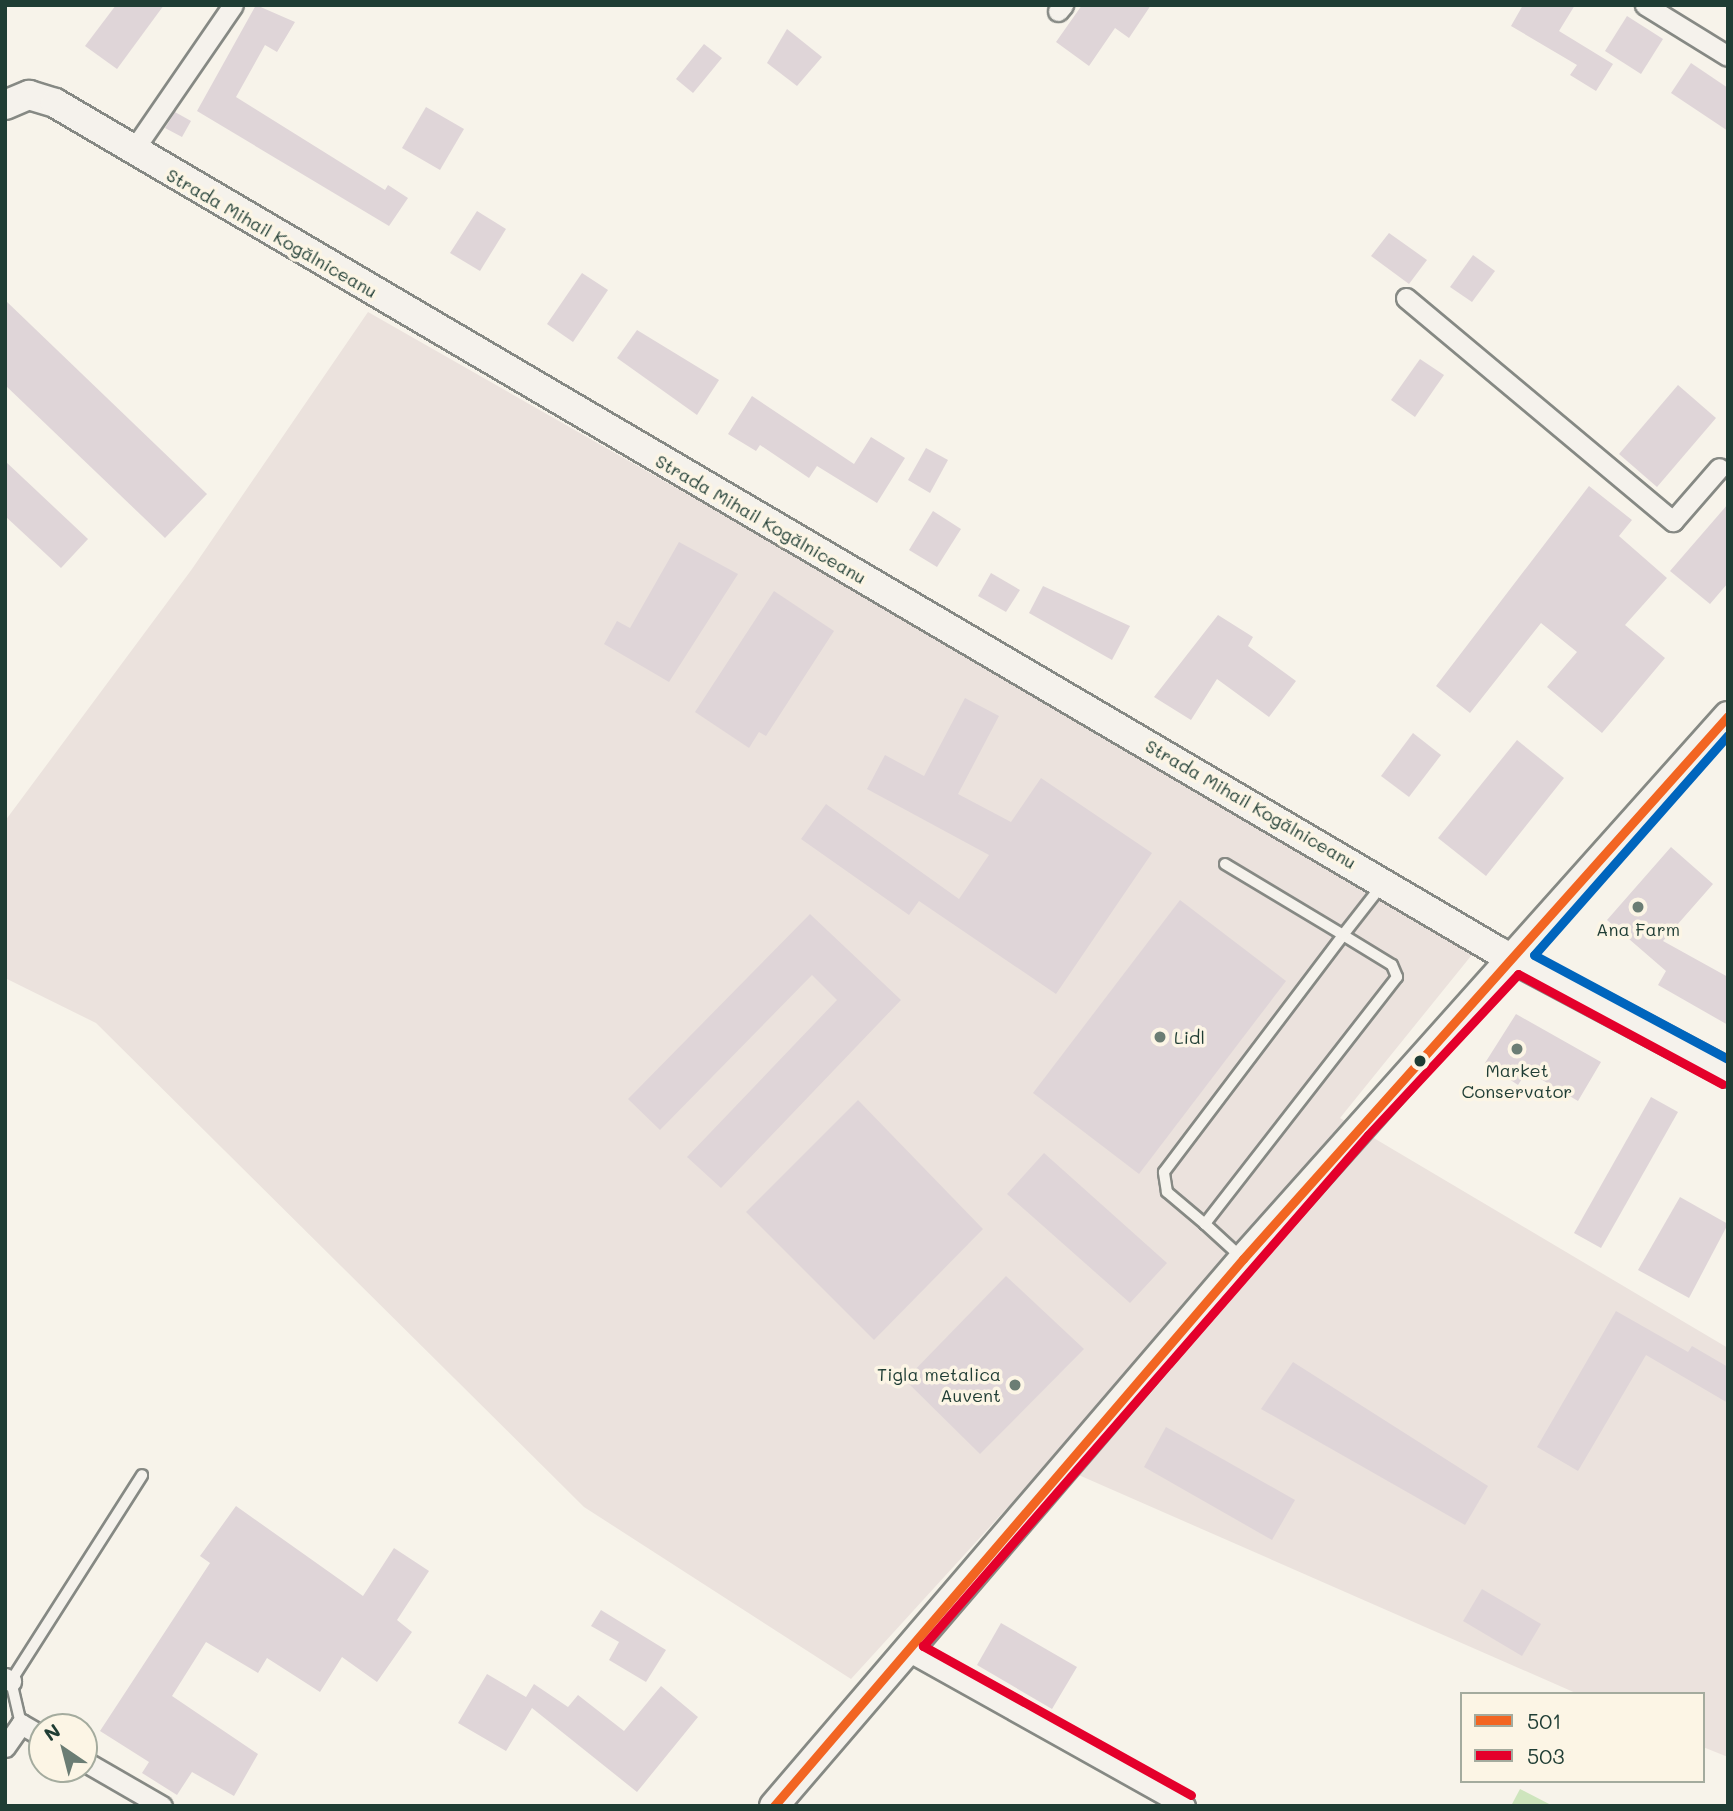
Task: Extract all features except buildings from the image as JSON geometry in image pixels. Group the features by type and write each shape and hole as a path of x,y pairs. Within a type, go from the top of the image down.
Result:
{"street":[{"path":"132,152 233,5"},
{"path":"1645,5 1728,56"},
{"name":"Strada Mihail Kogălniceanu","path":"8,97 29,95 55,103 132,152 1515,959 1728,1073"},
{"path":"1406,298 1673,521 1725,468"},
{"path":"774,1806 904,1649 1243,1259 1515,959 1728,716"},
{"path":"904,1649 1185,1806"},
{"path":"5,1747 21,1724 28,1728"},
{"path":"98,1769 162,1806"}],"lane":[{"path":"1206,1224 1393,986 1392,965 1225,864"},
{"path":"1243,1259 1167,1192 1164,1172 1384,882"},
{"path":"21,1724 8,1679 142,1475"}],"shaded area":[{"path":"368,312 1479,946 1340,1118 1728,1348 1728,1757 1705,1748 1705,1692 1573,1692 1049,1462 851,1679 584,1507 96,1023 5,978 5,821 192,569"}],"green space":[{"path":"1520,1789 1553,1806 1511,1806"}],"transit line":[{"name":"501","path":"774,1806 1243,1259 1728,716"},
{"path":"1728,735 1534,955 1728,1059"},
{"name":"503","path":"1191,1795 923,1646 1368,1135 1518,974 1722,1084"}],"place":[{"name":"Ana Farm","path":"1638,907"},
{"name":"Lidl","path":"1160,1037"},
{"name":"Market Conservator","path":"1517,1049"},
{"name":"Tigla metalica Auvent","path":"1015,1385"}]}
